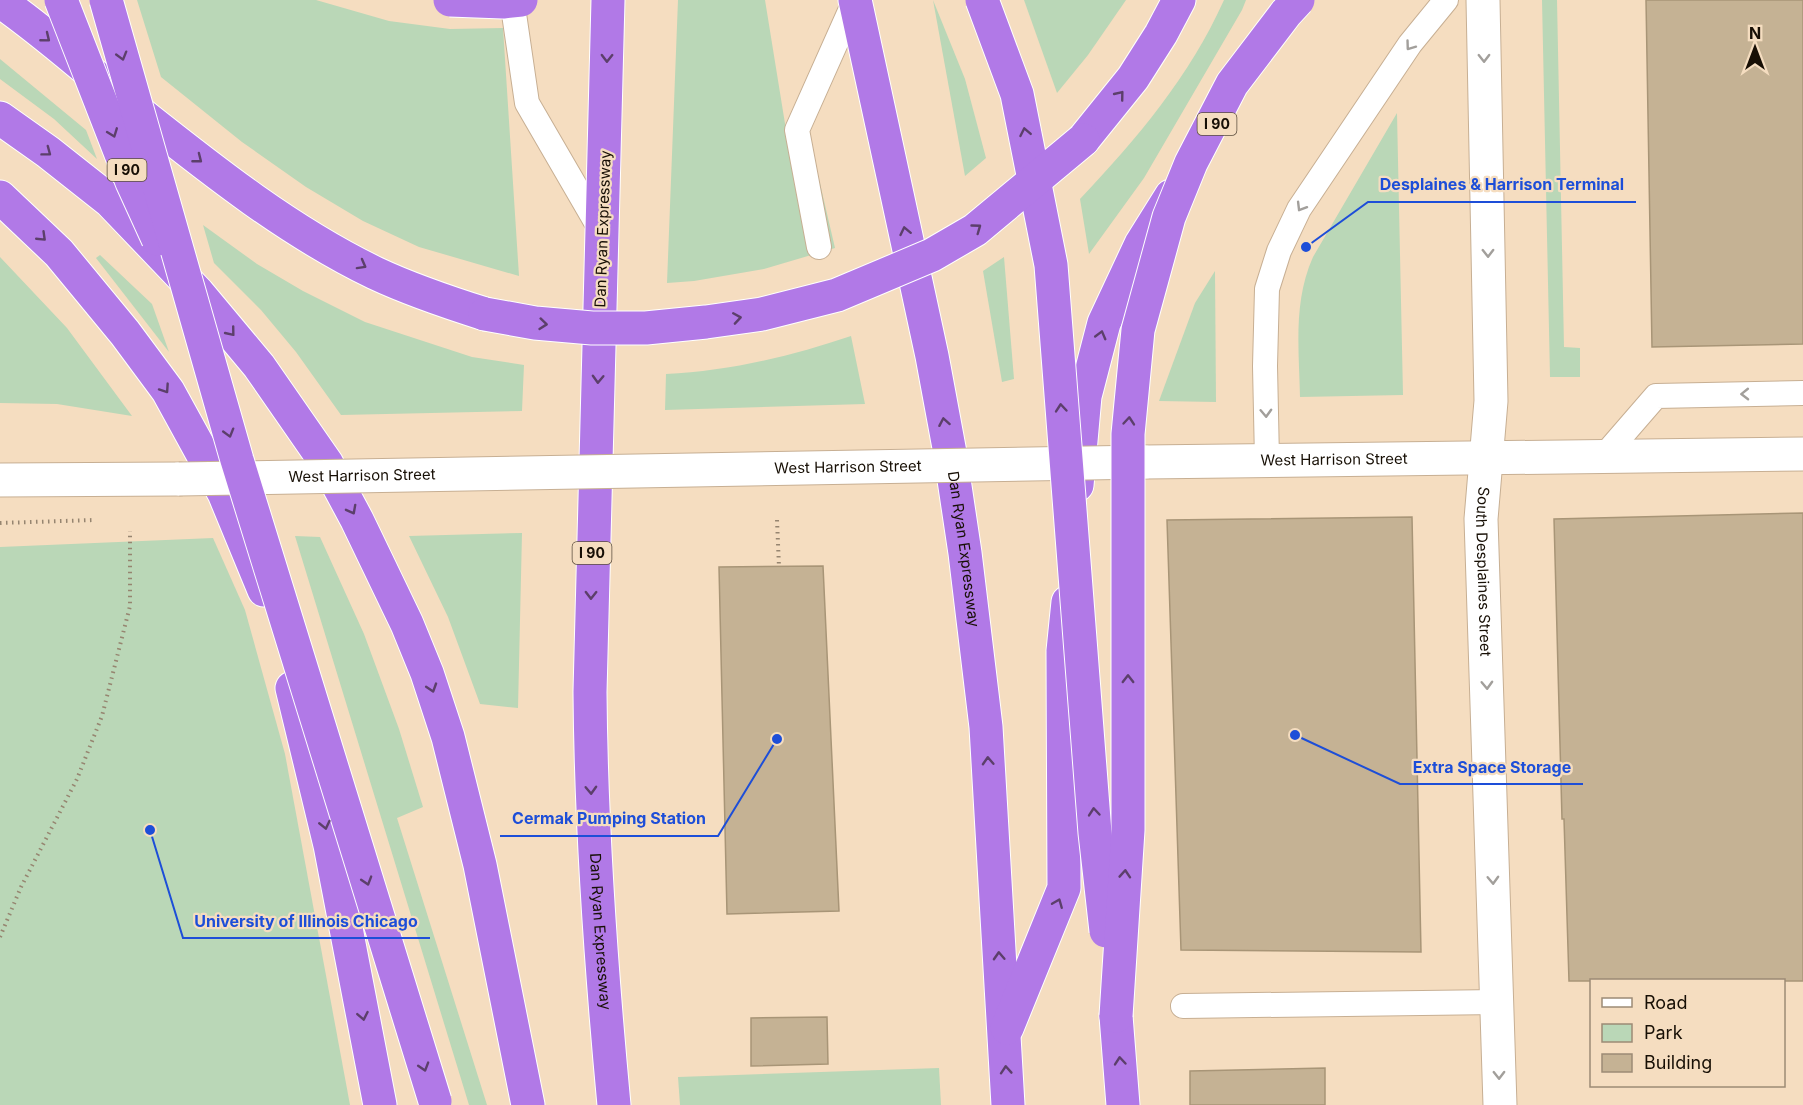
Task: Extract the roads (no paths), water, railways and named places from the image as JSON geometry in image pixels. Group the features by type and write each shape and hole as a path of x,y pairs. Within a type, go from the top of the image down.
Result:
{"highway":[{"name":"I 90","path":"62,0 132,182 202,336 240,471 435,1103"},
{"path":"106,0 202,336"},
{"path":"450,0 503,2 521,0"},
{"name":"Dan Ryan Expressway","path":"608,0 591,592 590,756 599,936 614,1105"},
{"name":"Dan Ryan Expressway","path":"855,0 932,356 950,453 964,553 986,727 1008,1105"},
{"path":"982,0 1017,94 1051,265 1095,833 1116,1016 1123,1105"},
{"path":"0,1 201,161 270,211 373,272 426,295 485,315 535,323 592,328 646,328 762,314 837,295 932,255 975,230 1083,140 1133,78 1179,0"},
{"name":"I 90","path":"1004,1035 1064,888 1064,651 1085,396 1104,323 1140,244 1234,98 1285,0"},
{"path":"1116,1016 1128,830 1128,434 1138,330 1169,217 1191,163 1232,84 1298,0"},
{"path":"0,117 110,201 198,292 258,366 327,464 357,520 407,624 427,673 448,737 480,865 528,1105"},
{"path":"0,197 59,253 125,333 168,391 224,493 270,603 300,718 330,845 380,1105"}],"main road":[{"name":"South Desplaines Street","path":"1483,0 1491,401 1481,519 1500,1105"},
{"name":"West Harrison Street","path":"0,480 179,479 1267,459 1485,459 1803,454"}],"lane":[{"path":"512,0 528,103 603,234"},
{"path":"819,247 797,130 855,0"},
{"path":"1267,459 1265,366 1267,289 1279,251 1306,199 1410,44 1446,0"},
{"path":"1604,456 1656,396 1803,393"},
{"path":"1183,1006 1497,1002"}],"place":[{"name":"Desplaines & Harrison Terminal","path":"1306,247"},
{"name":"Extra Space Storage","path":"1295,735"},
{"name":"Cermak Pumping Station","path":"777,739"},
{"name":"University of Illinois Chicago","path":"150,830"}]}
